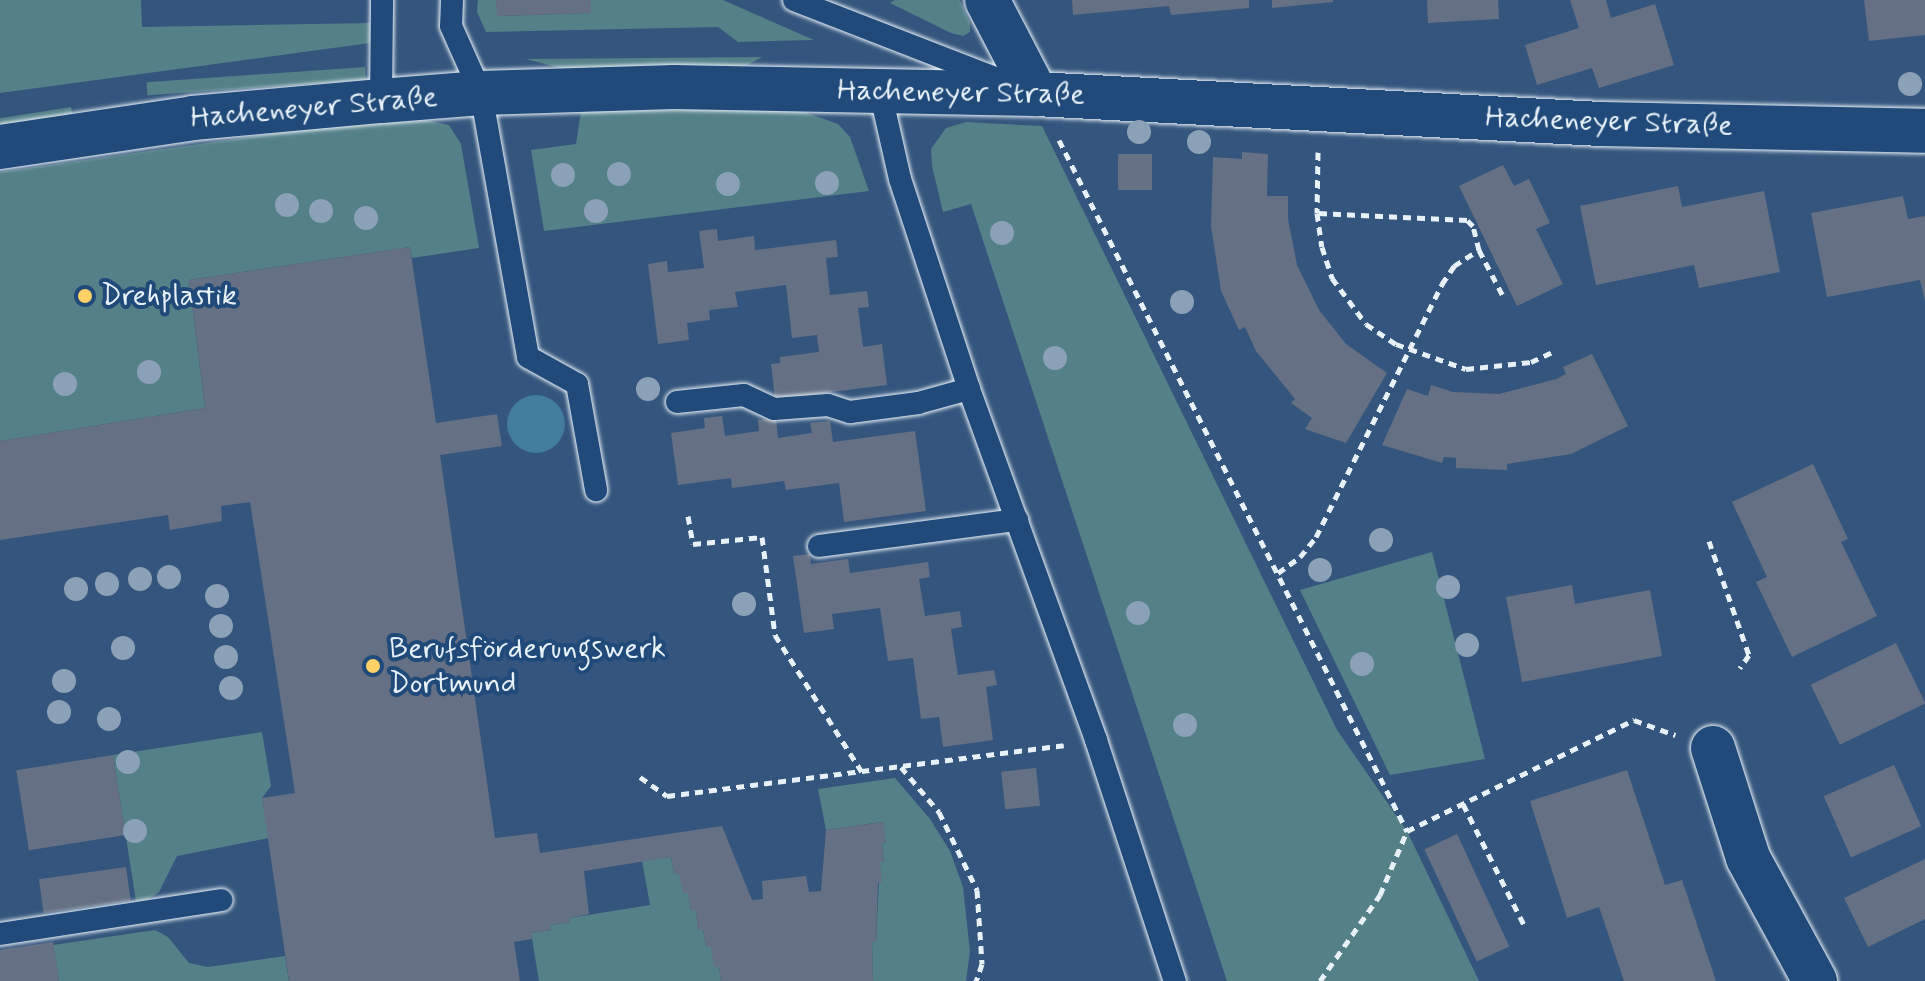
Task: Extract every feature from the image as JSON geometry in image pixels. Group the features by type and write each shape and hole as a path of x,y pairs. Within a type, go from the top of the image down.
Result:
{"street":[{"path":"987,0 1036,94"},
{"name":"Hacheneyer Straße","path":"0,147 193,118 381,101 481,93 674,87 1036,94 1600,124 1925,131"},
{"path":"1713,748 1748,858 1815,981"}],"lane":[{"path":"381,101 382,0"},
{"path":"452,0 451,26 481,93 528,357 577,384 596,490"},
{"path":"794,0 1036,94"},
{"path":"880,91 900,179 969,389 1096,740 1175,981"},
{"path":"677,402 744,395 774,409 828,405 850,412 918,403 969,389"},
{"path":"819,546 1017,520"},
{"path":"0,934 221,900"}],"path":[{"path":"1319,109 1317,213 1322,247 1332,278 1366,324 1410,351 1466,369 1531,362 1552,352"},
{"path":"1055,133 1407,831"},
{"path":"1317,213 1467,220 1473,226 1479,250 1491,267 1503,296"},
{"path":"1278,573 1300,557 1316,537 1454,266 1479,250"},
{"path":"688,516 693,544 762,537 775,635 862,772"},
{"path":"1709,541 1749,655 1740,668"},
{"path":"1320,981 1380,895 1407,831 1634,720 1713,748"},
{"path":"640,777 667,796 1096,740"},
{"path":"901,767 939,812 977,890 982,964 976,981"},
{"path":"1463,804 1524,925"}],"green space":[{"path":"0,0 141,0 142,27 370,23 370,43 0,93"},
{"path":"478,0 496,0 498,16 591,13 591,0 723,0 814,40 738,42 718,27 486,32 477,12"},
{"path":"895,0 960,0 970,23 970,32 963,36 951,33 890,3"},
{"path":"762,57 742,68 560,68 526,59"},
{"path":"365,67 366,80 147,95 147,82"},
{"path":"71,107 73,120 2,131 0,118"},
{"path":"796,109 838,124 850,137 869,191 544,231 531,150 576,144 581,111"},
{"path":"426,120 449,125 461,144 479,248 412,258 410,247 189,280 205,408 0,441 0,172 298,130"},
{"path":"966,122 1042,126 1337,730 1407,831 1479,981 1227,981 971,204 943,212 931,149 946,128"},
{"path":"1432,552 1485,759 1390,775 1300,590"},
{"path":"262,732 271,786 262,798 269,838 177,856 159,892 149,899 136,901 113,755"},
{"path":"895,778 930,819 950,851 963,887 970,952 966,981 873,981 872,942 876,941 880,862 884,862 882,843 886,842 882,822 826,830 818,789"},
{"path":"671,857 674,874 679,873 688,893 691,911 696,911 698,929 703,929 706,947 711,947 721,981 539,981 531,933 551,930 550,925 570,922 569,918 650,905 642,861"},
{"path":"155,930 168,937 189,963 208,967 285,956 289,981 59,981 53,945"}],"water":[{"path":"536,395 557,403 565,424 557,445 536,453 515,445 507,424 515,403"}],"building":[{"path":"496,0 591,0 591,13 497,16"},
{"path":"1072,0 1249,0 1249,8 1171,15 1169,6 1073,15"},
{"path":"1272,0 1333,0 1333,2 1272,8"},
{"path":"1427,0 1498,0 1499,19 1428,23"},
{"path":"1570,0 1606,0 1611,18 1655,4 1674,65 1599,88 1592,68 1537,85 1525,45 1579,28"},
{"path":"1864,0 1925,0 1925,35 1869,41"},
{"path":"1242,152 1268,154 1267,196 1288,196 1288,219 1297,265 1319,310 1346,344 1387,373 1346,443 1305,429 1312,418 1291,403 1295,399 1256,351 1245,327 1239,330 1221,291 1211,226 1213,157 1242,159"},
{"path":"1118,154 1152,154 1152,190 1118,190"},
{"path":"1503,165 1514,186 1529,179 1550,223 1536,229 1563,284 1517,306 1459,186"},
{"path":"1678,186 1682,207 1764,191 1780,272 1699,288 1694,265 1596,285 1580,206"},
{"path":"1903,196 1908,219 1925,216 1925,301 1920,280 1827,297 1811,213"},
{"path":"717,229 718,241 754,236 755,250 836,240 838,257 826,258 830,295 867,291 869,307 858,308 863,347 882,344 887,385 775,399 771,364 780,363 780,357 819,352 817,335 792,338 786,285 735,292 738,307 709,310 710,320 687,323 689,340 658,344 648,264 667,261 668,272 704,268 699,231"},
{"name":"Berufsförderungswerk Dortmund","path":"410,247 436,423 497,414 502,446 440,455 495,838 537,833 540,853 722,826 752,900 763,899 762,881 806,876 809,892 821,891 826,830 883,822 886,842 882,843 884,862 880,862 882,882 878,883 876,942 872,942 873,981 721,981 719,967 714,967 711,947 706,947 703,929 698,930 696,911 691,911 688,893 683,893 679,873 674,874 671,857 584,871 589,914 569,918 570,922 550,925 551,930 531,933 532,939 514,942 520,981 289,981 262,798 295,793 250,502 221,506 222,521 170,530 168,515 0,540 0,441 205,408 189,280"},
{"path":"1592,354 1628,426 1571,454 1507,464 1507,470 1456,468 1456,458 1444,457 1442,463 1382,445 1407,389 1428,396 1431,385 1453,392 1499,394 1556,379 1566,374 1563,367"},
{"path":"722,416 725,436 759,431 758,420 776,418 778,438 812,433 810,423 830,421 833,442 915,431 926,511 844,522 839,483 786,490 784,481 732,488 731,478 678,485 671,433 705,428 704,418"},
{"path":"1813,464 1848,539 1841,542 1877,616 1792,657 1756,582 1767,577 1732,502"},
{"path":"810,554 811,564 848,559 850,573 928,562 930,577 919,579 925,616 960,611 962,627 951,629 958,675 994,670 997,685 986,687 993,740 943,747 939,717 921,719 913,658 888,661 880,608 832,614 834,629 804,633 793,556"},
{"path":"1572,585 1575,604 1650,590 1662,656 1522,682 1506,597"},
{"path":"1896,643 1925,703 1840,745 1811,685"},
{"path":"113,755 126,835 29,850 16,770"},
{"path":"1894,765 1921,826 1851,858 1824,796"},
{"path":"1036,768 1040,806 1005,809 1001,772"},
{"path":"1627,770 1665,885 1682,880 1716,981 1624,981 1599,907 1567,918 1530,801"},
{"path":"1457,834 1509,946 1477,962 1424,849"},
{"path":"1925,859 1925,919 1868,947 1844,898"},
{"path":"126,867 131,901 44,913 39,879"},
{"path":"53,942 59,981 0,981 0,950"}],"place":[{"name":"Drehplastik","path":"85,296"},
{"name":"Berufsförderungswerk Dortmund","path":"373,666"}]}
